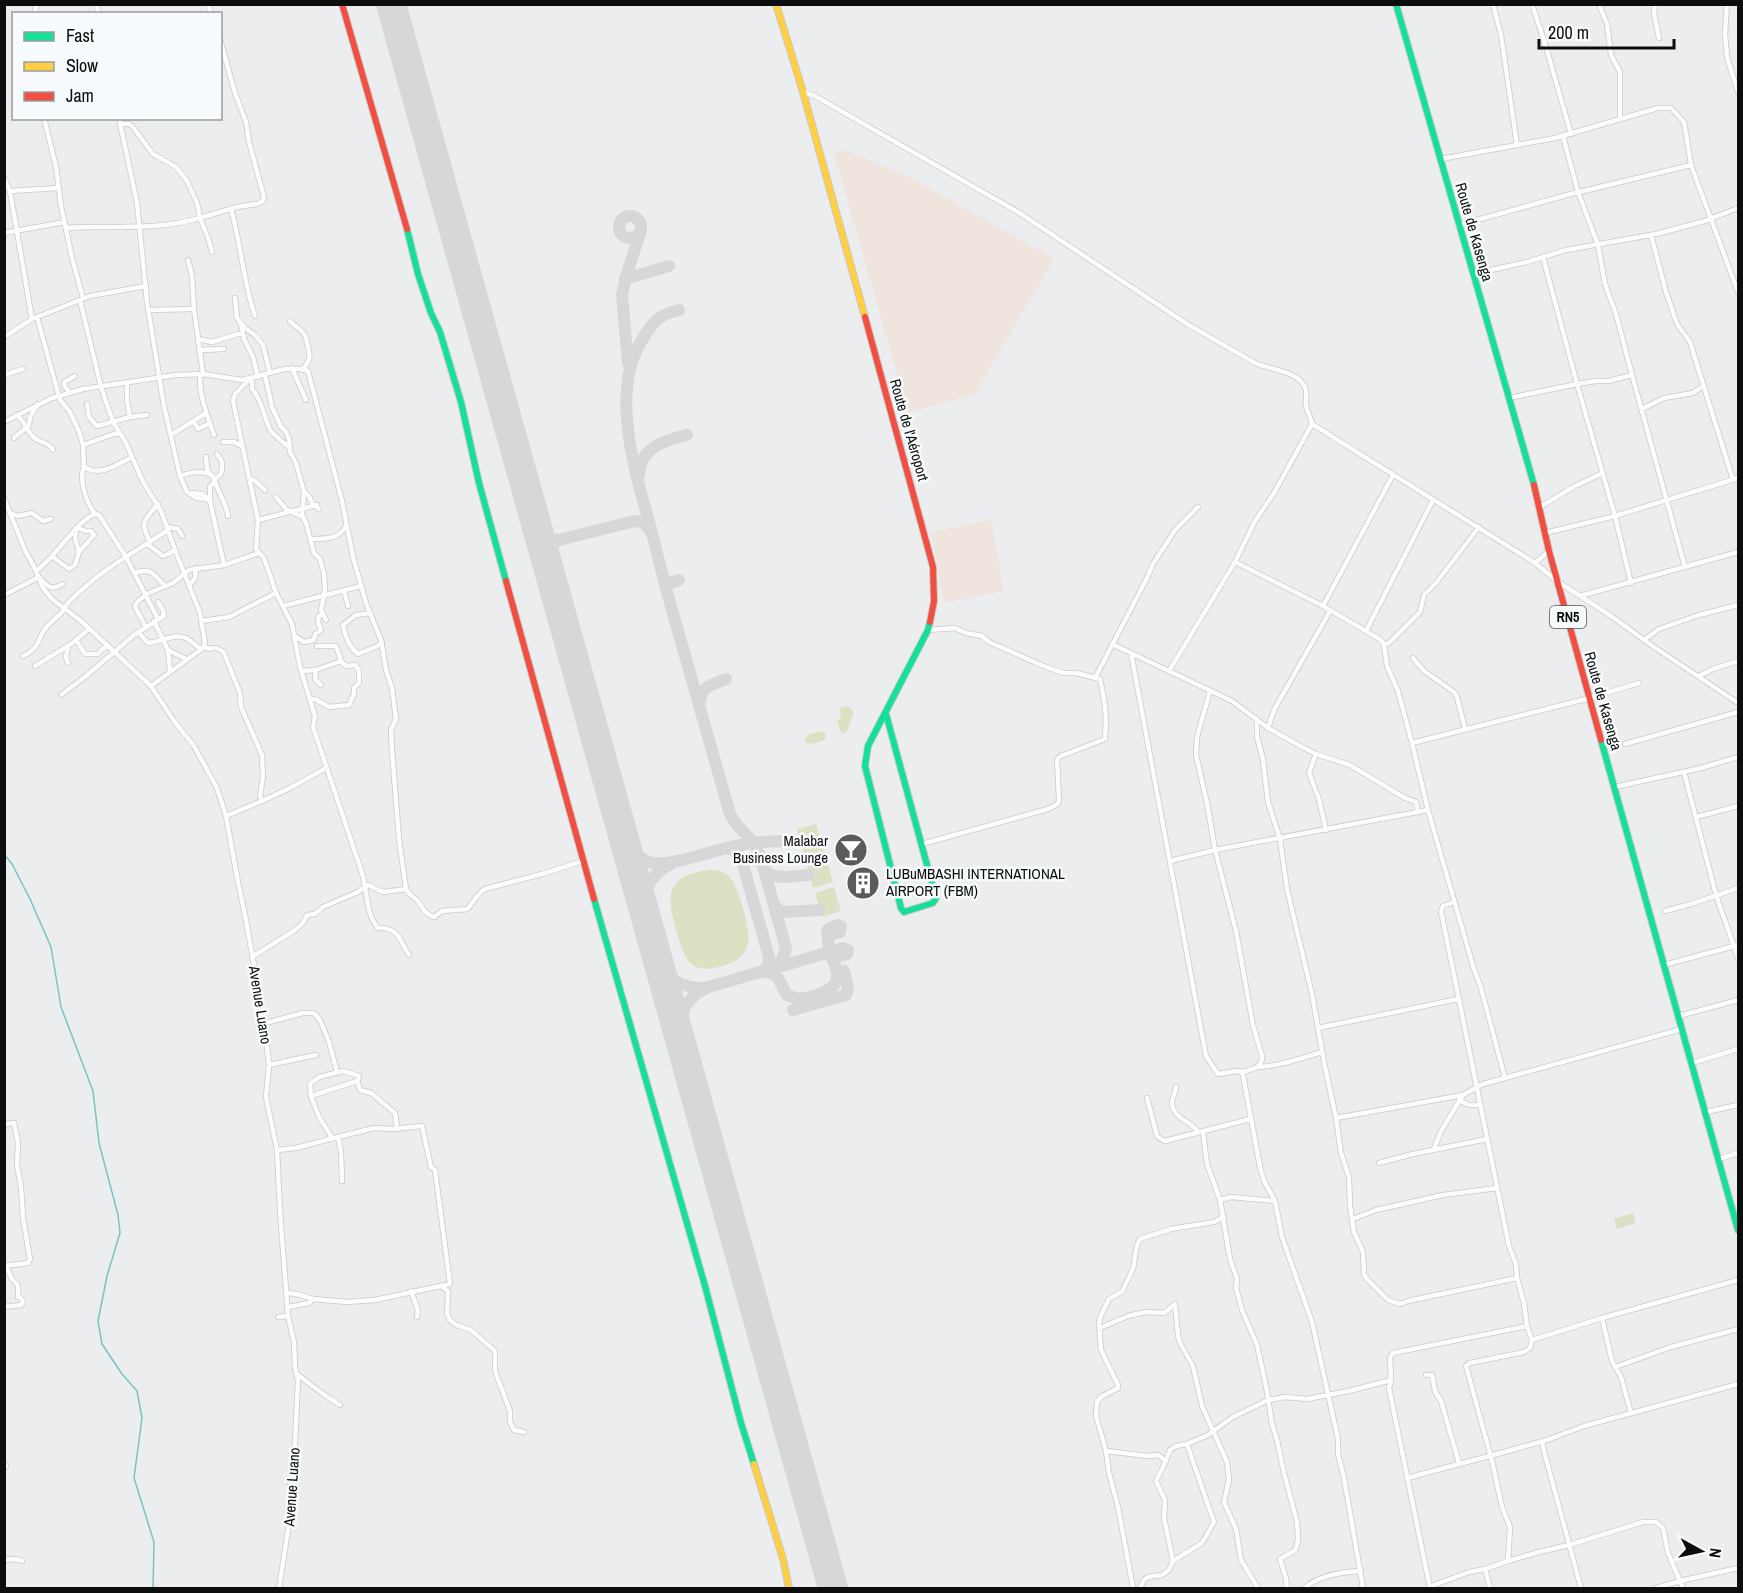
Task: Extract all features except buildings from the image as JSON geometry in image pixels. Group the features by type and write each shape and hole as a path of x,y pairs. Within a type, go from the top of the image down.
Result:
{"main road":[{"path":"342,4 400,201 418,274 440,332 460,402 479,483 547,733 705,1286 741,1423 783,1558 789,1588"},
{"name":"Route de l'Aéroport","path":"776,4 803,92 933,567 934,601 928,630 868,746 865,766 903,912 936,900 922,844"},
{"name":"Route de Kasenga","path":"1395,4 1540,507 1557,582 1719,1159 1736,1210 1738,1230"},
{"path":"886,714 922,844"}],"street":[{"path":"1493,4 1501,35 1517,145"},
{"path":"1532,4 1571,134"},
{"path":"1599,4 1607,24 1611,55 1620,72 1620,119"},
{"path":"1655,4 1654,14 1659,38"},
{"path":"1727,4 1725,34 1727,57 1738,93"},
{"path":"4,233 66,225 165,226 263,201 264,197 246,122 222,46"},
{"path":"803,92 815,96 1018,212 1187,324 1263,367 1283,372 1299,380 1306,391 1306,405 1312,424 1274,493 1255,521 1235,562 1170,671"},
{"path":"1441,159 1563,136 1658,108 1671,108 1684,122 1691,165 1738,292"},
{"path":"44,120 101,387 113,422 125,441 143,482 158,504 202,621 203,648"},
{"path":"119,121 132,126 153,154 178,169 192,190 212,252"},
{"path":"119,121 137,203 148,310 159,377 180,476 187,492 196,498 209,500"},
{"path":"1563,136 1578,192 1598,245 1605,284 1619,323 1685,567"},
{"path":"1459,225 1578,192 1691,165"},
{"path":"4,178 9,191 34,318 59,395 70,412 83,445 84,465 81,481 85,494 95,514 101,518 126,557 146,597 168,650 170,670"},
{"path":"9,191 58,188"},
{"path":"1473,274 1527,262 1566,250 1651,236 1705,221 1738,208"},
{"path":"231,209 236,226 241,263 255,316"},
{"path":"1545,533 1616,516 1736,479 1690,342 1677,324 1651,236"},
{"path":"1544,257 1577,384 1616,516 1631,583"},
{"path":"188,260 192,276 203,374 200,377 200,383 206,413 214,435"},
{"path":"4,337 34,318 82,299 100,293 146,286"},
{"path":"235,298 236,314 258,376"},
{"path":"148,310 194,309"},
{"path":"290,321 304,334 309,349 310,358 302,369"},
{"path":"241,324 263,345 272,407 280,427 286,432 290,442 304,492 302,517"},
{"path":"198,339 212,342 242,334"},
{"path":"200,350 224,349"},
{"path":"409,955 393,930 376,927 368,908 366,886 313,727 315,716 296,653 292,624 276,593 264,558 255,546 258,520 233,401 233,396 251,379 292,368 308,371 342,501 361,586 382,643 386,670 392,688 396,719 391,730 399,839 406,889 410,897 416,899 427,914 434,917 442,911 467,909 485,889 583,861"},
{"path":"292,368 306,400"},
{"path":"4,375 23,369"},
{"path":"4,422 38,404 69,392 176,375 203,374 236,380 251,379"},
{"path":"1508,398 1632,375"},
{"path":"69,392 64,382 75,376"},
{"path":"251,379 252,389 256,392 270,430 290,448"},
{"path":"236,380 238,390"},
{"path":"127,382 130,417"},
{"path":"1642,409 1664,398 1693,393 1703,386"},
{"path":"14,438 27,427 38,404"},
{"path":"87,404 89,417 95,426 147,415"},
{"path":"171,435 206,413"},
{"path":"106,423 110,414"},
{"path":"16,415 22,419 36,440 47,443 53,450"},
{"path":"194,422 198,429 210,423"},
{"path":"1312,424 1535,563 1557,582 1738,703"},
{"path":"83,445 120,434"},
{"path":"223,442 234,442 242,446"},
{"path":"217,454 222,458 223,465 221,474 210,488 209,500 224,565"},
{"path":"206,457 207,469 215,480 218,501 228,512 228,516"},
{"path":"84,465 88,470 103,471 131,458"},
{"path":"180,476 191,473 210,474"},
{"path":"1540,507 1575,486 1603,473"},
{"path":"1323,606 1394,475"},
{"path":"250,479 265,490"},
{"path":"258,520 318,507 304,492"},
{"path":"276,497 281,505 305,520 324,574 325,588 321,608 326,620"},
{"name":"Avenue Luano","path":"4,498 43,588 63,609 76,617 151,686 194,746 217,788 226,816 252,957 268,1065 266,1096 277,1150 288,1316 294,1342 298,1387 290,1485 290,1517 279,1588"},
{"path":"1366,631 1433,500"},
{"path":"158,504 145,520 143,529 149,543 163,556 174,550"},
{"path":"1095,678 1153,564 1175,530 1198,507"},
{"path":"10,513 18,516 32,513 42,520 51,519"},
{"path":"4,595 38,574 89,516 95,514"},
{"path":"310,539 327,539 342,532 346,526"},
{"path":"1384,645 1417,616 1422,608 1424,595 1479,527"},
{"path":"23,656 34,650 44,630 82,589 167,528 178,529 182,536"},
{"path":"77,529 91,531 94,534 79,552"},
{"path":"52,557 70,569 77,563 79,552 75,538 77,529"},
{"path":"1535,563 1549,551"},
{"path":"1580,596 1738,552"},
{"path":"145,625 135,605 149,593 173,583 189,570 224,565 259,553"},
{"path":"1235,562 1323,606 1366,631 1384,645 1388,666 1398,692 1412,743 1428,810 1505,1078"},
{"path":"189,586 195,578 196,568"},
{"path":"134,573 143,570 153,572 165,586"},
{"path":"38,574 49,587 54,588 63,584"},
{"path":"283,606 361,586"},
{"path":"155,620 158,602 156,590"},
{"path":"345,591 348,606"},
{"path":"202,621 229,617 276,593"},
{"path":"1644,640 1659,629 1738,605"},
{"path":"1268,728 1274,710 1330,611"},
{"path":"370,613 356,615 343,626 347,639 353,651 358,654 382,643"},
{"path":"296,653 306,643 314,640 316,633 321,631 318,620 322,614"},
{"path":"61,695 145,625 155,620"},
{"path":"922,844 1048,809 1058,804 1057,762 1059,757 1105,739 1106,706 1100,679 1076,673 1064,673 1046,667 989,642 982,636 955,628 928,630"},
{"path":"35,666 68,646 89,629"},
{"path":"138,632 148,643 180,637 188,639 196,648 221,650 240,693 241,707 263,757 263,782 260,796 262,801"},
{"path":"295,636 306,643"},
{"path":"76,640 86,654 98,654 108,646"},
{"path":"1112,644 1232,701 1268,728 1316,754 1350,765 1405,798 1416,802 1418,812"},
{"path":"68,646 66,657 68,663"},
{"path":"310,699 315,699 330,707 350,704 354,688 359,683 358,670 355,665 345,665 341,661 336,646 317,646"},
{"path":"151,686 203,648"},
{"path":"168,650 187,659"},
{"path":"1131,653 1206,1056 1218,1074 1275,1066 1322,1052"},
{"path":"1413,658 1424,671 1454,692 1465,729"},
{"path":"301,671 316,670 341,661"},
{"path":"1699,676 1738,661"},
{"path":"316,670 315,678 321,685"},
{"path":"1412,743 1590,698 1639,683"},
{"path":"1210,691 1197,737 1196,755 1215,850 1236,931 1253,1025 1262,1056 1258,1067"},
{"path":"1625,744 1738,712"},
{"path":"1257,719 1257,736 1263,760 1268,802 1280,839 1287,889 1306,962 1341,1153 1349,1177 1354,1232 1363,1252 1364,1274 1388,1300 1400,1304 1408,1300 1517,1278"},
{"path":"1316,754 1308,774 1319,799 1326,830"},
{"path":"1615,787 1738,757"},
{"path":"226,816 290,788 326,768"},
{"path":"1684,772 1716,895 1737,946 1738,958"},
{"path":"1696,817 1738,806"},
{"path":"1170,861 1215,850 1428,810"},
{"path":"252,957 295,930 303,923 307,915 315,914 324,907 366,886 369,885 384,892 406,889"},
{"path":"1665,911 1738,888"},
{"path":"1454,902 1443,906 1441,911 1509,1246 1516,1264 1527,1326 1532,1340 1530,1348 1524,1352 1467,1364 1502,1507 1510,1527 1508,1562"},
{"path":"1664,965 1737,946"},
{"path":"1318,1028 1458,999"},
{"path":"1679,1016 1738,1000"},
{"path":"262,1024 303,1013 314,1013 320,1020 337,1072"},
{"path":"1336,1118 1463,1095 1478,1089 1483,1084 1682,1029"},
{"path":"1692,1063 1738,1049"},
{"path":"268,1065 316,1055"},
{"path":"330,1139 331,1136 319,1117 311,1096 310,1086 314,1079 337,1072 347,1071 357,1074 360,1090 371,1093 395,1113 397,1128"},
{"path":"1242,1072 1260,1167 1275,1201 1282,1237 1312,1322 1338,1438 1338,1454 1363,1588"},
{"path":"311,1096 358,1080"},
{"path":"1176,1087 1173,1107 1182,1120 1196,1127 1200,1132 1207,1164 1220,1200 1236,1288 1242,1310 1257,1345 1272,1424 1298,1529 1296,1549 1280,1559 1287,1588"},
{"path":"1434,1149 1441,1131 1463,1095"},
{"path":"1147,1098 1157,1136 1165,1141 1250,1119"},
{"path":"1459,1100 1469,1105 1480,1105"},
{"path":"1706,1112 1738,1105"},
{"path":"4,1124 14,1123 17,1138 17,1165 30,1259 29,1263 5,1266 18,1285 18,1297 23,1302 21,1305 4,1307"},
{"path":"277,1150 296,1148 374,1128 422,1126 431,1167 435,1170 450,1279 450,1284 347,1302 313,1299 287,1293"},
{"path":"338,1137 342,1181"},
{"path":"1379,1163 1487,1139"},
{"path":"1719,1159 1738,1153"},
{"path":"1353,1218 1384,1208 1443,1195 1497,1188"},
{"path":"1220,1200 1231,1197 1275,1201"},
{"path":"1137,1588 1096,1416 1097,1401 1118,1388 1101,1350 1099,1323 1109,1299 1123,1292 1124,1285 1134,1266 1136,1246 1140,1239 1171,1229 1214,1222 1224,1217"},
{"path":"1532,1340 1738,1280"},
{"path":"441,1286 448,1291 447,1314 450,1320 456,1325 471,1330 495,1351 495,1371 510,1411 510,1422 514,1430 524,1432"},
{"path":"411,1291 418,1310 417,1317"},
{"path":"288,1307 309,1303 313,1299"},
{"path":"1100,1328 1128,1316 1146,1312 1164,1312 1175,1304 1178,1336 1193,1366 1202,1406 1223,1452 1229,1473 1224,1502 1236,1529 1241,1560 1258,1588"},
{"path":"278,1317 288,1316"},
{"path":"1602,1318 1608,1347 1621,1377 1631,1413"},
{"path":"1527,1326 1394,1353 1389,1360 1391,1380 1389,1388 1430,1588 1469,1572 1643,1522 1656,1522 1663,1528 1668,1553 1683,1588"},
{"path":"1615,1367 1671,1347 1738,1329"},
{"path":"297,1374 340,1405"},
{"path":"1426,1375 1432,1375 1434,1388 1441,1401 1459,1463"},
{"path":"1173,1561 1164,1518 1165,1500 1156,1481 1170,1450 1213,1431 1233,1417 1268,1400 1285,1397 1307,1399 1391,1380"},
{"path":"1407,1478 1738,1384"},
{"path":"1542,1441 1581,1588"},
{"path":"1137,1588 1148,1577 1158,1576 1169,1570 1173,1561 1202,1543 1214,1522 1187,1444"},
{"path":"1106,1451 1158,1455 1166,1461"},
{"path":"4,1462 6,1466 4,1468"},
{"path":"4,1560 22,1561"},
{"path":"1656,1588 1738,1568"},
{"path":"1485,1569 1490,1588"},
{"path":"1305,1588 1317,1579 1360,1571"}],"shaded area":[{"path":"846,150 915,180 1054,259 975,394 908,413 834,153"},
{"path":"991,520 1004,591 944,603 931,532"}],"green space":[{"path":"848,706 854,712 847,731 841,733 837,721 841,717 839,708"},
{"path":"821,731 826,734 825,740 812,744 807,743 805,740 807,735"},
{"path":"816,824 833,882 813,888 797,829"},
{"path":"707,870 721,872 731,879 742,903 749,937 745,951 737,960 705,969 697,968 686,958 673,916 671,896 672,889 683,877"},
{"path":"834,887 841,911 822,917 815,893"},
{"path":"1633,1213 1636,1223 1617,1229 1614,1219"}],"waterway":[{"path":"4,854 12,864 30,899 51,947 61,1007 93,1091 99,1143 118,1215 120,1233 107,1276 98,1321 102,1344 122,1374 137,1391 142,1418 134,1478 154,1542 153,1588"}],"taxiway":[{"path":"630,216 638,219 641,227 638,235 630,238 622,235 619,227 622,219 630,216"},
{"path":"628,363 622,295 641,230"},
{"path":"625,279 669,266"},
{"path":"651,529 628,434 627,384 632,361 649,328 661,317 679,310"},
{"path":"639,475 640,466 649,452 662,443 687,435"},
{"path":"537,528 546,538 559,540 635,521 644,523 652,533 730,814 754,843 760,856 786,948 782,960 773,968 705,988 689,987 675,981 657,956"},
{"path":"546,562 551,546 559,540"},
{"path":"665,585 679,580"},
{"path":"700,701 706,689 726,679"},
{"path":"623,836 637,854 651,862 659,863 679,861 751,843 797,841"},
{"path":"726,848 736,851 742,861 769,957 768,966 762,972"},
{"path":"643,906 651,881 671,864"},
{"path":"764,870 779,877 808,875"},
{"path":"774,905 780,911 785,912 819,910"},
{"path":"775,968 826,953 829,948 827,931 834,926 841,926 840,932 830,934"},
{"path":"826,953 843,948 848,950 847,954 836,957"},
{"path":"763,972 777,976 787,995 793,998 813,996 832,987 837,979 831,956 824,954"},
{"path":"793,1010 846,995 848,988 844,971"},
{"path":"678,1033 685,1007 704,989"}],"runway":[{"path":"391,4 833,1588"}],"traffic: fast":[{"path":"1396,4 1534,485"},
{"path":"407,229 418,274 440,332 461,402 479,483 506,581"},
{"path":"886,714 936,898 933,903 904,912 901,908 865,766 868,746 930,622"},
{"path":"1601,740 1738,1230"},
{"path":"594,899 754,1464"}],"traffic: slow":[{"path":"776,4 803,92 865,317"},
{"path":"754,1464 783,1559 789,1588"}],"traffic: jam":[{"path":"342,4 407,229"},
{"path":"865,317 933,567 934,601 930,622"},
{"path":"1534,485 1549,551 1601,740"},
{"path":"506,581 594,899"}],"place":[{"name":"Malabar Business Lounge","path":"851,850"},
{"name":"LUBuMBASHI INTERNATIONAL AIRPORT (FBM)","path":"863,883"}]}
